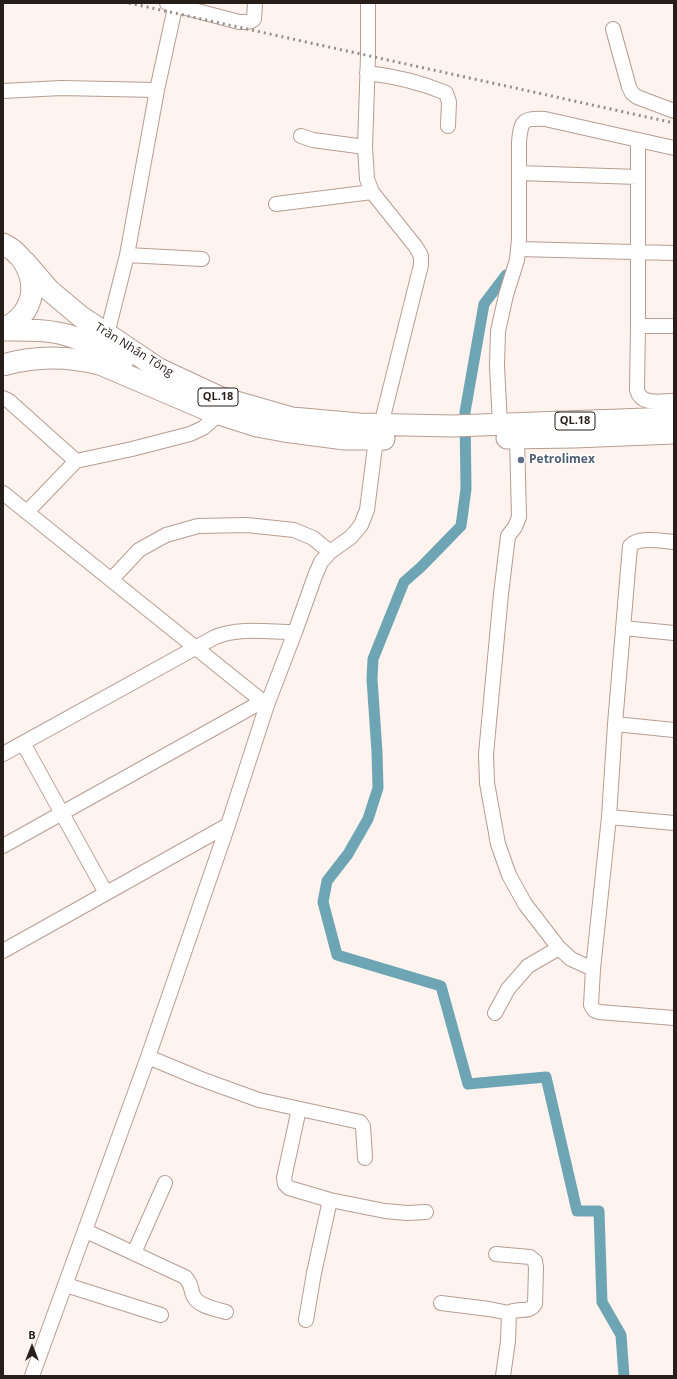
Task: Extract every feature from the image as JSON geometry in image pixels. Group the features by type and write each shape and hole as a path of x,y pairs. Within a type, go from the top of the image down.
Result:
{"highway":[{"name":"Trần Nhân Tông","path":"4,244 16,252 54,294 80,316 159,369 219,397 292,418 359,424 379,432"},
{"path":"3,330 14,323 24,313 30,301 32,288 30,274 25,262"},
{"name":"Trần Nhân Tông","path":"3,330 36,330 70,336 94,346 171,394"},
{"name":"Trần Nhân Tông","path":"3,365 20,360 40,358 93,362 219,414 257,426 284,432 345,439 379,432 476,432"},
{"name":"QL.18","path":"476,432 500,424 674,418"},
{"name":"QL.18","path":"476,432 517,438 674,433"}],"street":[{"path":"107,334 127,255 173,4 239,22 247,22 254,19 255,3"},
{"path":"32,1376 148,1057 228,825 265,703 295,632 321,562 330,552 351,537 361,525 367,510 379,432 421,265 421,256 416,247 372,192 367,179 365,147 368,3"},
{"path":"613,29 622,65 632,93 637,97 674,111"},
{"path":"367,73 396,77 430,86 446,93 449,102 448,126"},
{"path":"3,92 61,88 157,90"},
{"path":"500,424 497,366 498,331 506,295 517,260 520,128 524,121 531,118 545,118 674,148"},
{"path":"301,136 313,140 365,147"},
{"path":"638,140 637,390 638,396 647,401 674,401"},
{"path":"519,173 638,177"},
{"path":"276,204 372,192"},
{"path":"518,249 674,252"},
{"path":"127,255 202,260"},
{"path":"638,326 674,326"},
{"path":"3,398 9,401 76,461"},
{"path":"27,512 76,461 132,449 190,434 203,428 219,414"},
{"path":"517,438 519,517 508,536 501,594 486,754 487,784 498,844 510,875 525,904 559,948 571,959 593,969"},
{"path":"3,493 265,703"},
{"path":"111,580 139,550 166,535 198,526 247,525 294,530 313,538 330,552"},
{"path":"674,542 642,540 632,543 630,546 615,724 609,817 593,969 591,1006 594,1010 599,1012 674,1018"},
{"path":"623,628 674,633"},
{"path":"3,754 225,633 235,631 295,632"},
{"path":"3,846 265,703"},
{"path":"615,724 674,730"},
{"path":"23,743 106,893"},
{"path":"609,817 674,823"},
{"path":"3,951 228,825"},
{"path":"495,1013 508,989 528,966 559,948"},
{"path":"148,1057 200,1079 259,1100 360,1122 363,1126 365,1158"},
{"path":"299,1109 284,1178 285,1184 289,1188 330,1200 385,1211 406,1213 426,1212"},
{"path":"134,1253 165,1183"},
{"path":"306,1320 330,1200"},
{"path":"86,1231 185,1277 190,1283 195,1300 226,1312"},
{"path":"441,1303 509,1312 513,1310 528,1310 533,1308 535,1304 535,1261 530,1257 496,1254"},
{"path":"66,1285 161,1315"},
{"path":"503,1376 508,1341 509,1312"}],"waterway":[{"path":"506,275 484,304 465,412 466,489 461,526 421,567 404,582 373,659 372,679 378,788 368,819 348,854 327,881 323,902 337,955 441,986 468,1084 546,1077 577,1211 599,1211 602,1302 621,1335 624,1376"}],"railway":[{"path":"129,3 674,123"}],"place":[{"name":"Petrolimex","path":"521,460"}]}
